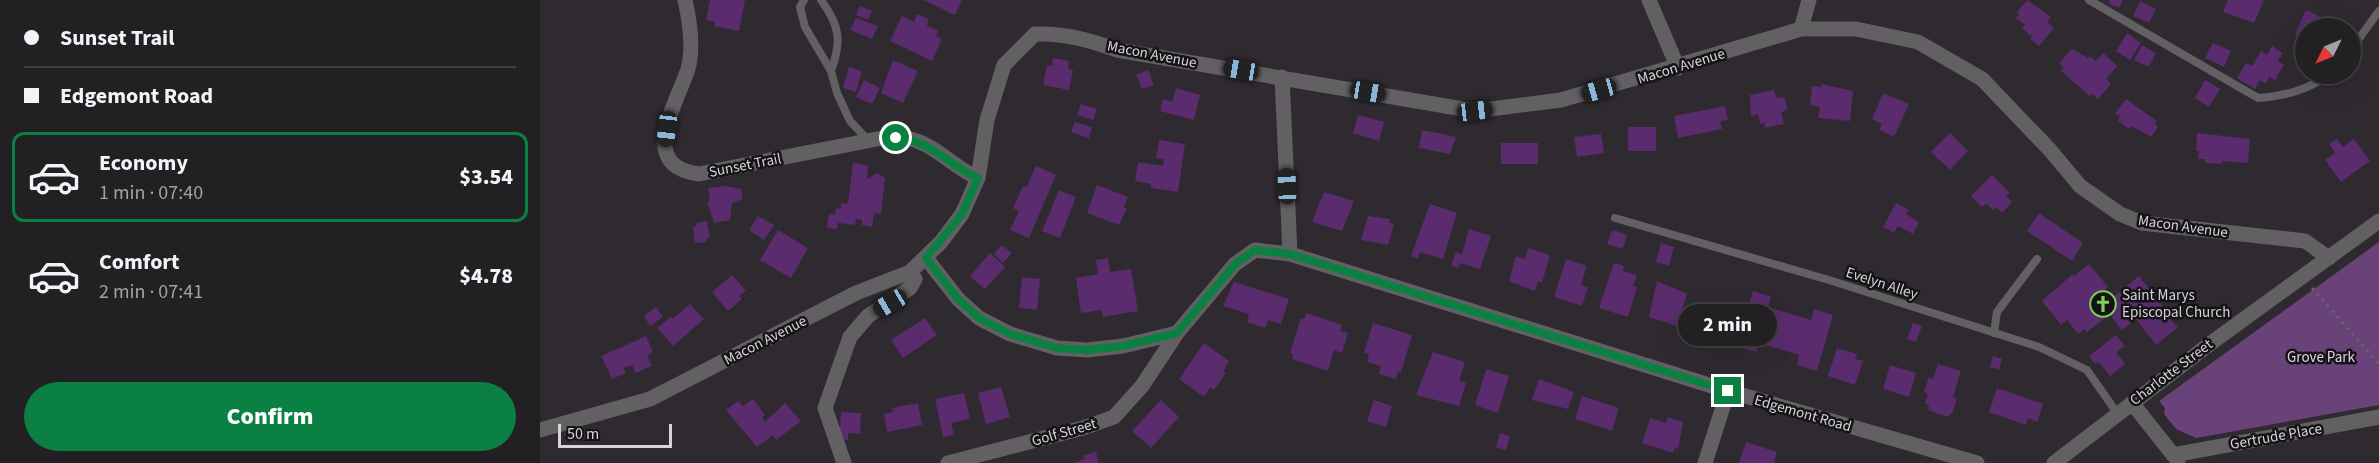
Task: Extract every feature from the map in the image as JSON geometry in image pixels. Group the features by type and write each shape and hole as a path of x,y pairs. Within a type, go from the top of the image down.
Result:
{"street":[{"name":"Sunset Trail","path":"685,0 691,26 688,67 669,112 665,147 670,163 684,172 699,174 868,140 910,139 931,147 962,171 978,178"},
{"path":"1649,0 1678,68"},
{"path":"1801,29 1809,0"},
{"name":"Macon Avenue","path":"540,430 650,399 856,293 910,272 926,258 962,214 978,178 987,120 1004,65 1035,34 1054,33 1079,37 1117,50 1475,111 1561,100 1678,68 1801,29 1856,29 1918,42 1982,79 2050,150 2079,186 2120,214 2142,223 2305,242 2329,258"},
{"path":"1282,77 1290,254"},
{"name":"Charlotte Street","path":"2054,463 2117,413 2379,221"},
{"name":"Edgemont Road","path":"1177,333 1235,264 1255,250 1290,254 1728,391 1977,463"},
{"path":"926,258 958,299 979,318 1010,334 1057,348 1096,349 1177,333"},
{"path":"844,463 825,408 850,337 868,316 910,288 915,279 910,272"},
{"name":"Golf Street","path":"948,463 1083,428 1114,417 1142,386 1177,333"},
{"path":"1705,463 1728,391"},
{"path":"2132,403 2177,459"},
{"name":"Gertrude Place","path":"2177,459 2379,417"}],"lane":[{"path":"804,0 800,7 805,27 831,71 850,121 868,140"},
{"path":"821,0 837,29 839,51 831,71"},
{"path":"2089,0 2258,98 2284,96 2316,84"},
{"path":"2361,36 2379,11"},
{"name":"Evelyn Alley","path":"1615,218 1829,280 2039,347 2086,370 2117,413"},
{"path":"1994,333 1997,312 2037,259"}],"path":[{"path":"2303,277 2379,364"}],"green space":[{"name":"Grove Park","path":"2379,242 2379,405 2196,438 2176,429 2164,414 2165,408 2159,401"}],"building":[{"path":"710,0 745,0 739,31 714,26 715,22 706,20"},
{"path":"923,0 962,0 955,15"},
{"path":"2027,0 2051,17 2047,22 2054,28 2039,46 2022,28 2025,25 2016,18 2019,14 2017,12"},
{"path":"2110,0 2123,0 2119,8 2108,3"},
{"path":"2228,0 2264,0 2254,23 2223,12"},
{"path":"2140,1 2156,9 2149,23 2133,16"},
{"path":"860,6 872,11 868,20 856,15"},
{"path":"2306,10 2323,18 2302,18"},
{"path":"917,14 929,19 927,26 938,31 936,36 942,39 932,61 890,41 902,16 914,22"},
{"path":"856,18 878,26 872,39 850,30"},
{"path":"2127,33 2141,43 2130,60 2116,51"},
{"path":"2213,43 2231,51 2224,67 2205,58"},
{"path":"2142,45 2156,53 2149,67 2134,60"},
{"path":"2272,46 2283,53 2278,61 2284,65 2275,80 2269,77 2266,84 2260,80 2255,89 2237,78 2246,63 2252,66 2261,51 2267,55"},
{"path":"2072,49 2096,61 2103,53 2117,66 2106,79 2111,84 2098,99 2092,94 2090,96 2061,71 2064,68 2059,63"},
{"path":"1053,58 1069,61 1068,68 1073,70 1069,90 1043,85 1047,65 1052,66"},
{"path":"893,60 918,71 903,103 881,93"},
{"path":"849,67 862,71 856,92 843,88"},
{"path":"1148,70 1154,85 1142,89 1136,75"},
{"path":"864,80 880,88 872,104 856,97"},
{"path":"2205,80 2220,89 2209,107 2195,98"},
{"path":"1822,84 1853,91 1850,121 1818,118 1820,107 1810,105 1812,86 1821,87"},
{"path":"1176,88 1200,95 1194,120 1160,111 1163,99 1172,102"},
{"path":"1774,90 1776,97 1785,98 1787,109 1781,113 1784,124 1765,128 1765,123 1760,124 1758,114 1751,116 1750,95"},
{"path":"1883,93 1909,104 1894,137 1879,130 1882,124 1872,119"},
{"path":"2126,99 2157,121 2155,124 2158,127 2151,137 2132,126 2129,129 2118,121 2120,117 2115,113"},
{"path":"1081,104 1097,109 1093,120 1077,115"},
{"path":"1725,106 1728,120 1720,121 1722,129 1678,138 1674,116"},
{"path":"1358,115 1384,122 1379,141 1353,133"},
{"path":"1075,122 1092,127 1089,138 1071,132"},
{"path":"1628,127 1656,127 1656,151 1628,151"},
{"path":"1422,130 1456,137 1450,154 1419,148"},
{"path":"1950,133 1968,151 1950,170 1931,152"},
{"path":"2197,133 2250,139 2248,163 2222,161 2222,164 2205,163 2205,159 2198,159"},
{"path":"1601,134 1604,153 1577,157 1574,137"},
{"path":"2337,139 2343,147 2354,139 2370,161 2341,182 2325,160 2335,153 2329,144"},
{"path":"1159,140 1185,144 1178,192 1151,188 1151,184 1135,181 1138,162 1163,166 1164,159 1156,158"},
{"path":"1501,143 1538,143 1538,164 1501,164"},
{"path":"853,163 868,165 867,179 877,173 885,178 881,214 874,213 872,227 862,225 862,220 856,219 855,225 838,223 837,229 827,228 829,214 835,214 836,208 841,209 841,203 848,204"},
{"path":"1036,166 1056,175 1029,238 1010,230 1019,211 1013,208 1023,186 1027,187"},
{"path":"1992,175 2010,193 2006,196 2012,202 2002,213 1996,207 1993,210 1986,203 1982,207 1971,196"},
{"path":"1097,185 1128,197 1124,207 1127,208 1119,225 1087,213"},
{"path":"726,186 741,189 743,199 732,203 730,220 714,223 707,202 710,201 708,188"},
{"path":"1059,190 1076,197 1060,238 1042,231"},
{"path":"1324,192 1354,201 1342,231 1312,222"},
{"path":"1896,203 1909,210 1906,214 1919,222 1913,234 1898,226 1894,233 1883,227"},
{"path":"1430,204 1457,213 1443,259 1420,252 1418,259 1411,256"},
{"path":"2039,213 2083,243 2072,261 2027,231"},
{"path":"758,216 774,225 764,240 749,230"},
{"path":"1368,216 1390,219 1389,222 1394,224 1388,245 1361,240"},
{"path":"707,221 710,238 706,238 707,242 695,243 693,227 697,226 696,223"},
{"path":"1469,229 1491,236 1480,269 1460,263 1459,268 1451,266 1456,252 1462,254"},
{"path":"778,230 808,248 791,278 760,260"},
{"path":"1612,230 1627,235 1623,249 1607,244"},
{"path":"1661,243 1674,247 1669,266 1656,262"},
{"path":"1002,245 1012,253 1003,263 994,254"},
{"path":"1528,248 1550,255 1542,283 1538,281 1535,291 1509,281 1516,256 1525,259"},
{"path":"990,253 1005,267 985,289 970,276"},
{"path":"1108,258 1110,272 1131,269 1138,311 1103,317 1101,310 1081,313 1076,278 1098,274 1096,260"},
{"path":"1566,259 1587,266 1581,285 1588,287 1582,306 1554,297"},
{"path":"1614,263 1624,266 1623,271 1637,275 1633,286 1637,287 1628,317 1599,308"},
{"name":"Saint Marys Episcopal Church","path":"2089,264 2108,287 2105,289 2112,298 2139,276 2163,306 2159,309 2178,327 2156,345 2136,319 2122,330 2107,311 2102,315 2105,318 2087,332 2084,329 2078,334 2067,320 2061,325 2042,301 2073,274 2074,276"},
{"path":"732,275 746,291 739,296 742,299 728,311 712,292"},
{"path":"1022,277 1040,279 1037,310 1019,308"},
{"path":"1657,281 1687,294 1677,326 1649,317"},
{"path":"1234,282 1289,299 1281,324 1268,320 1265,328 1247,322 1249,314 1223,306"},
{"path":"1753,291 1771,297 1768,307 1811,320 1814,309 1833,315 1817,371 1797,365 1799,355 1759,343 1756,352 1736,346"},
{"path":"1699,302 1723,306 1719,317 1724,319 1717,341 1690,333"},
{"path":"690,304 704,319 673,346 657,328 671,317 673,319"},
{"path":"656,307 663,317 650,326 644,316"},
{"path":"1306,313 1342,325 1340,331 1348,333 1342,353 1334,350 1328,371 1292,359 1293,354 1290,353 1301,318 1304,319"},
{"path":"925,318 937,335 903,358 891,340"},
{"path":"1373,323 1412,335 1401,372 1398,371 1396,379 1379,374 1381,366 1367,362 1369,354 1364,353"},
{"path":"1913,323 1922,326 1916,342 1907,339"},
{"path":"2116,335 2125,346 2116,352 2125,364 2110,376 2099,362 2095,364 2089,356"},
{"path":"646,336 653,352 647,355 652,366 636,373 632,365 624,368 626,373 612,379 601,356"},
{"path":"1204,343 1229,361 1223,371 1226,373 1214,390 1210,387 1204,397 1179,379"},
{"path":"1837,348 1857,354 1855,359 1863,361 1855,385 1828,376"},
{"path":"1433,352 1465,362 1459,381 1466,383 1459,406 1416,395"},
{"path":"1993,356 2002,359 1999,370 1990,367"},
{"path":"1938,364 1961,371 1953,397 1957,398 1953,412 1947,417 1928,410 1929,405 1925,404 1928,394 1924,392 1929,377 1933,379"},
{"path":"1890,365 1916,373 1909,397 1883,389"},
{"path":"1486,369 1509,376 1498,413 1475,405"},
{"path":"1539,379 1574,392 1568,409 1532,400"},
{"path":"1001,387 1010,417 986,424 978,393"},
{"path":"1997,388 2043,404 2037,422 2028,418 2026,425 1989,412"},
{"path":"964,393 970,419 951,423 954,435 943,437 935,399"},
{"path":"1582,396 1619,408 1612,431 1575,419"},
{"path":"753,399 765,415 762,417 765,422 785,403 801,421 776,440 773,435 757,447 726,410 738,401 743,406"},
{"path":"1161,400 1179,417 1151,448 1132,431"},
{"path":"1374,400 1392,406 1386,427 1367,421"},
{"path":"918,403 922,425 887,432 884,414 893,412 892,408"},
{"path":"841,412 861,413 860,434 848,433 848,440 839,439"},
{"path":"1668,417 1683,422 1678,449 1675,448 1673,453 1642,443 1650,418 1666,423"},
{"path":"1500,433 1510,436 1506,450 1496,447"},
{"path":"1746,442 1777,452 1774,463 1739,463"},
{"path":"1096,452 1099,463 1074,463 1085,459 1084,455"}],"place":[{"name":"Saint Marys Episcopal Church","path":"2103,304"}],"route":[{"path":"896,138 910,139 931,147 962,171 978,178 962,214 926,258 958,299 979,318 1010,334 1057,348 1087,350 1123,346 1177,333 1235,264 1255,250 1290,254 1728,391"}]}
